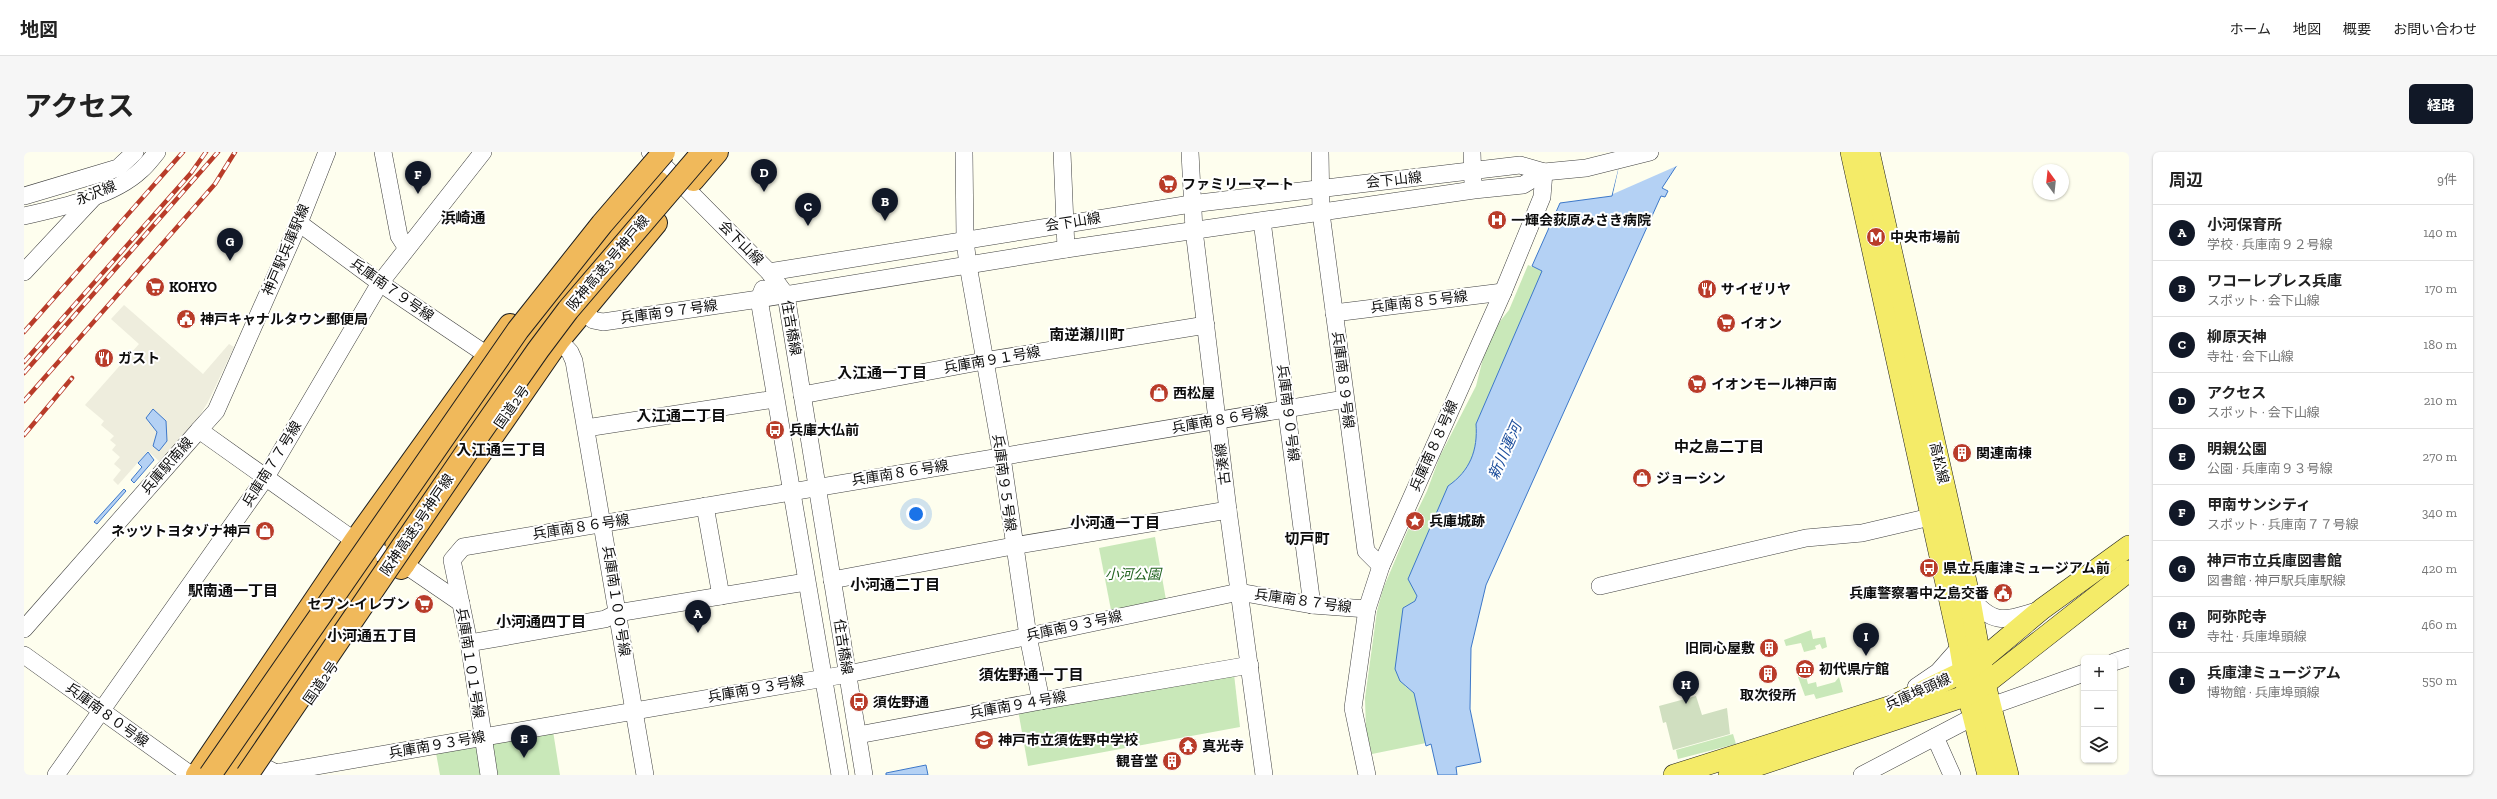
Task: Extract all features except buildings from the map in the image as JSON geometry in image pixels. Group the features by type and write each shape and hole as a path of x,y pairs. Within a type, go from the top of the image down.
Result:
{"highway":[{"path":"404,564 395,541 396,530 499,381 560,299 658,182 688,152"},
{"name":"阪神高速3号神戸線","path":"260,772 468,450 538,350 568,310 703,152"},
{"name":"国道2号","path":"260,772 559,340 717,152"},
{"path":"197,775 355,541 487,355 582,231 659,154"},
{"name":"阪神高速3号神戸線","path":"210,775 518,330 659,154"},
{"path":"227,775 363,579 366,561 355,541"}],"main road":[{"name":"高松線","path":"1851,152 1940,515 1968,596 1972,667 1968,695 1988,775"},
{"name":"高松線","path":"1869,152 1940,515 1960,647 1972,667 1985,684 2008,775"},
{"name":"兵庫埠頭線","path":"1740,768 1895,705 1972,667 2042,609 2129,546"},
{"name":"兵庫埠頭線","path":"1674,775 1740,768 1968,695 1985,684 2129,571"}],"street":[{"name":"永沢線","path":"24,196 118,168 135,152"},
{"name":"永沢線","path":"24,216 48,211 95,196 125,181 140,171 157,152"},
{"name":"神戸駅兵庫駅線","path":"199,430 216,412 299,223 327,152"},
{"path":"383,152 399,236 406,247"},
{"name":"兵庫南７７号線","path":"56,775 266,478 380,283 406,247 483,152"},
{"name":"兵庫南９５号線","path":"964,152 965,240 968,265 1002,457 1013,546 1028,636 1041,701"},
{"path":"1062,152 1063,224 1066,249"},
{"name":"古湊線","path":"1190,152 1191,204 1194,230 1228,510 1264,775"},
{"name":"兵庫南８９号線","path":"1320,152 1321,213 1366,551 1381,566"},
{"path":"1472,152 1474,190"},
{"name":"会下山線","path":"786,295 1066,249 1474,190 1523,185 1544,172 1650,152"},
{"name":"会下山線","path":"659,154 686,188 769,272 1191,204 1320,187 1472,172 1520,165 1544,172"},
{"name":"兵庫南８８号線","path":"1367,775 1353,708 1367,609 1381,566 1503,292 1542,197 1544,172"},
{"path":"24,272 55,236 95,196"},
{"path":"24,205 42,204 48,211 55,236"},
{"name":"兵庫南９０号線","path":"1262,221 1312,605"},
{"name":"兵庫南７９号線","path":"299,223 380,283 487,355"},
{"name":"住吉橋線","path":"769,272 786,295 864,775"},
{"name":"住吉橋線","path":"769,272 759,299 837,774"},
{"name":"兵庫南８５号線","path":"1334,313 1503,292"},
{"name":"兵庫南９７号線","path":"583,310 593,320 603,322 786,295"},
{"name":"兵庫南９１号線","path":"802,395 984,360 1206,325"},
{"name":"兵庫南１００号線","path":"559,340 570,352 574,361 645,775"},
{"path":"586,428 775,399"},
{"name":"兵庫南８６号線","path":"458,552 463,546 603,524 1345,399"},
{"name":"兵庫駅南線","path":"24,629 199,430 355,541 404,564 461,603"},
{"path":"705,506 721,596"},
{"path":"832,580 1013,546 1228,510"},
{"path":"1600,586 1806,538 1862,533 1940,515"},
{"name":"兵庫南１０１号線","path":"458,552 452,560 468,643 489,775"},
{"path":"468,643 605,619 617,612 806,582"},
{"name":"兵庫南９３号線","path":"260,772 276,773 848,674 1240,592"},
{"name":"兵庫南８７号線","path":"1240,592 1312,605 1367,609"},
{"path":"1968,596 1983,612 1997,618 2016,618 2042,609"},
{"path":"1895,705 1938,672 1960,647"},
{"name":"兵庫南８０号線","path":"24,655 191,775"},
{"path":"2117,661 2129,657"},
{"name":"兵庫南９４号線","path":"858,735 1041,701 1250,665"},
{"path":"1991,706 2081,674"},
{"path":"1862,775 1974,718"},
{"path":"1935,737 1952,775"}],"green space":[{"path":"1528,265 1543,271 1476,424 1476,443 1471,459 1462,474 1448,486 1415,601 1405,686 1414,693 1426,743 1372,754 1366,731 1365,698 1377,611 1383,589 1407,532 1427,491 1440,456 1476,386 1489,335 1509,310"},
{"name":"小河公園","path":"1155,537 1166,600 1111,610 1099,548"},
{"path":"1811,630 1813,639 1825,637 1827,647 1822,649 1820,644 1815,646 1816,649 1804,652 1801,643 1786,646 1784,640"},
{"path":"1234,674 1240,727 1028,766 1018,710"},
{"path":"1806,676 1808,684 1816,682 1817,687 1835,682 1839,677 1843,692 1816,699 1814,694 1805,696 1798,677"},
{"path":"1696,696 1702,715 1727,708 1730,734 1673,750 1666,722 1663,723 1659,706"},
{"path":"553,731 560,775 493,775 488,741"},
{"path":"1733,734 1736,744 1678,759 1676,750"},
{"path":"477,746 482,775 440,775 436,753"}],"shaded area":[{"path":"124,305 203,374 229,344 234,347 208,402 198,418 159,461 148,451 118,485 113,480 121,470 114,464 120,457 112,450 116,445 110,440 114,436 101,425 104,421 85,405 139,344 111,319"}],"water":[{"name":"新川運河","path":"1623,152 1677,165 1662,188 1668,191 1665,197 1661,196 1486,585 1471,648 1470,709 1481,762 1456,767 1457,775 1438,775 1431,744 1426,746 1414,693 1400,681 1395,669 1403,608 1415,601 1417,596 1408,579 1448,486 1462,474 1471,459 1476,443 1476,424 1542,271 1532,266 1560,203 1612,196"},
{"path":"153,409 166,421 167,441 159,451 153,446 157,432 146,418"},
{"path":"148,452 154,460 134,483 131,480 142,467 138,463"},
{"path":"124,489 126,491 97,524 94,522"},
{"path":"926,765 928,775 886,775 886,773"}],"pier":[{"path":"1622,152 1680,152 1679,165 1613,194"}],"railway":[{"path":"24,332 183,152"},
{"path":"24,362 191,173 206,152"},
{"path":"24,373 218,152"},
{"path":"24,401 215,184 235,152"},
{"path":"24,435 72,378"}],"place":[{"name":"ファミリーマート","path":"1168,184"},
{"name":"アクセス","path":"764,192"},
{"name":"甲南サンシティ","path":"418,194"},
{"name":"一輝会荻原みさき病院","path":"1497,220"},
{"name":"ワコーレプレス兵庫","path":"885,221"},
{"name":"柳原天神","path":"808,226"},
{"name":"中央市場前","path":"1876,237"},
{"name":"神戸市立兵庫図書館","path":"230,261"},
{"name":"KOHYO","path":"155,287"},
{"name":"サイゼリヤ","path":"1707,289"},
{"name":"神戸キャナルタウン郵便局","path":"186,319"},
{"name":"イオン","path":"1726,323"},
{"name":"ガスト","path":"104,358"},
{"name":"イオンモール神戸南","path":"1697,384"},
{"name":"西松屋","path":"1159,393"},
{"name":"兵庫大仏前","path":"775,430"},
{"name":"関連南棟","path":"1962,453"},
{"name":"ジョーシン","path":"1642,478"},
{"name":"兵庫城跡","path":"1415,521"},
{"name":"ネッツトヨタゾナ神戸","path":"265,531"},
{"name":"県立兵庫津ミュージアム前","path":"1929,568"},
{"name":"兵庫警察署中之島交番","path":"2003,593"},
{"name":"セブン-イレブン","path":"424,604"},
{"name":"小河保育所","path":"698,633"},
{"name":"旧同心屋敷","path":"1769,648"},
{"name":"兵庫津ミュージアム","path":"1866,656"},
{"name":"初代県庁館","path":"1805,669"},
{"name":"取次役所","path":"1768,674"},
{"name":"須佐野通","path":"859,702"},
{"name":"阿弥陀寺","path":"1686,704"},
{"name":"神戸市立須佐野中学校","path":"984,740"},
{"name":"真光寺","path":"1188,746"},
{"name":"明親公園","path":"524,758"},
{"name":"観音堂","path":"1172,761"}],"district":[{"name":"浜崎通","path":"463,218"},
{"name":"南逆瀬川町","path":"1087,335"},
{"name":"入江通一丁目","path":"882,373"},
{"name":"入江通二丁目","path":"681,416"},
{"name":"中之島二丁目","path":"1719,447"},
{"name":"入江通三丁目","path":"501,450"},
{"name":"小河通一丁目","path":"1115,523"},
{"name":"切戸町","path":"1307,539"},
{"name":"小河通二丁目","path":"895,585"},
{"name":"駅南通一丁目","path":"233,591"},
{"name":"小河通四丁目","path":"541,622"},
{"name":"小河通五丁目","path":"372,636"},
{"name":"須佐野通一丁目","path":"1031,675"}]}
